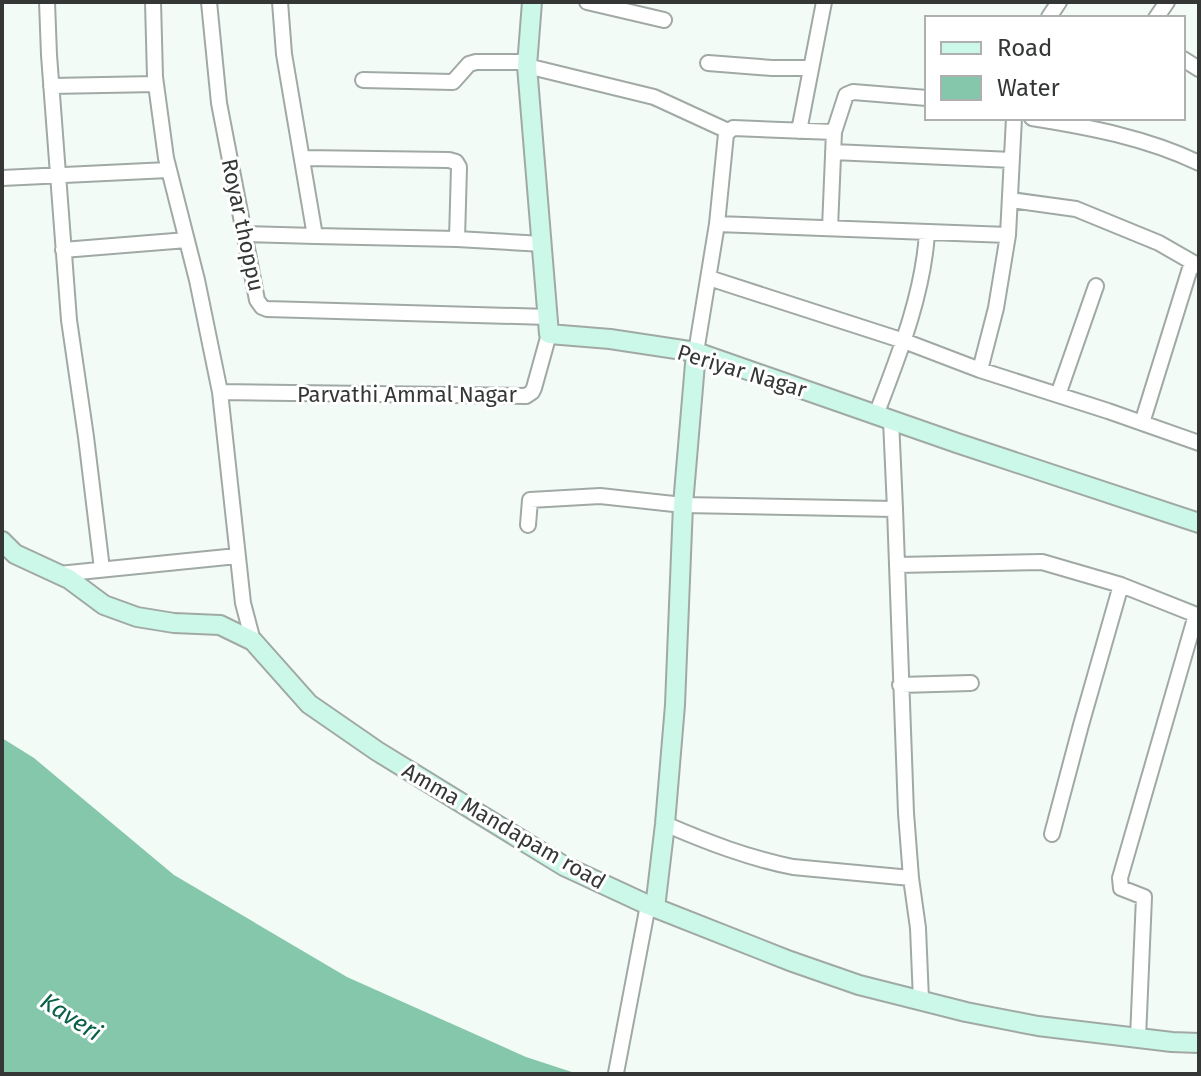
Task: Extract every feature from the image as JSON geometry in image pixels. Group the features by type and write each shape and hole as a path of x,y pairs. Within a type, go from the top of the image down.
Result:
{"street":[{"path":"47,2 69,320 102,569"},
{"path":"153,2 156,84 168,170 187,240 220,392 243,603 253,641"},
{"name":"Royar thoppu","path":"209,2 219,103 257,300 262,307 548,325"},
{"path":"280,2 284,54 315,236"},
{"path":"532,2 528,64 548,325"},
{"path":"587,2 664,20"},
{"path":"799,131 824,2"},
{"path":"363,80 453,82 469,64 476,62 528,64 654,97 728,131"},
{"path":"708,63 810,68"},
{"path":"51,86 156,84"},
{"path":"830,228 834,132 845,98 850,92 925,98"},
{"path":"980,370 996,308 1008,235 1014,120"},
{"path":"1056,120 1081,122 1159,146 1199,163"},
{"path":"616,1073 652,907 665,824 675,705 683,505 696,352 717,224 724,138 733,128 834,132"},
{"path":"833,152 1012,160"},
{"path":"303,158 456,162 459,167 457,239"},
{"path":"2,178 168,170"},
{"path":"1011,200 1076,209 1159,243 1195,264 1142,423"},
{"path":"717,224 1008,235"},
{"path":"921,1000 900,685 895,509 884,418 926,259 927,233"},
{"path":"245,234 543,244"},
{"path":"63,250 187,240"},
{"path":"709,278 904,341 980,370 1199,443"},
{"path":"1058,395 1096,286"},
{"name":"Periyar Nagar","path":"548,325 610,339 696,352 1199,523"},
{"name":"Parvathi Ammal Nagar","path":"220,392 526,396 534,388 548,325"},
{"path":"528,525 530,500 600,496 683,505 895,509"},
{"name":"Amma Mandapam road","path":"2,541 15,554 69,579 104,605 137,617 174,623 220,625 253,641 309,704 377,751 564,866 652,907 859,985 966,1012 1038,1026 1199,1043"},
{"path":"58,574 237,556"},
{"path":"897,565 1042,562 1121,585 1197,615 1120,878 1121,888 1144,897 1138,1038"},
{"path":"1052,834 1121,585"},
{"path":"900,685 971,683"},
{"path":"665,824 728,850 775,864 911,878"}],"water":[{"name":"Kaveri","path":"2,738 34,758 174,875 347,977 526,1057 578,1074 2,1074"}]}
